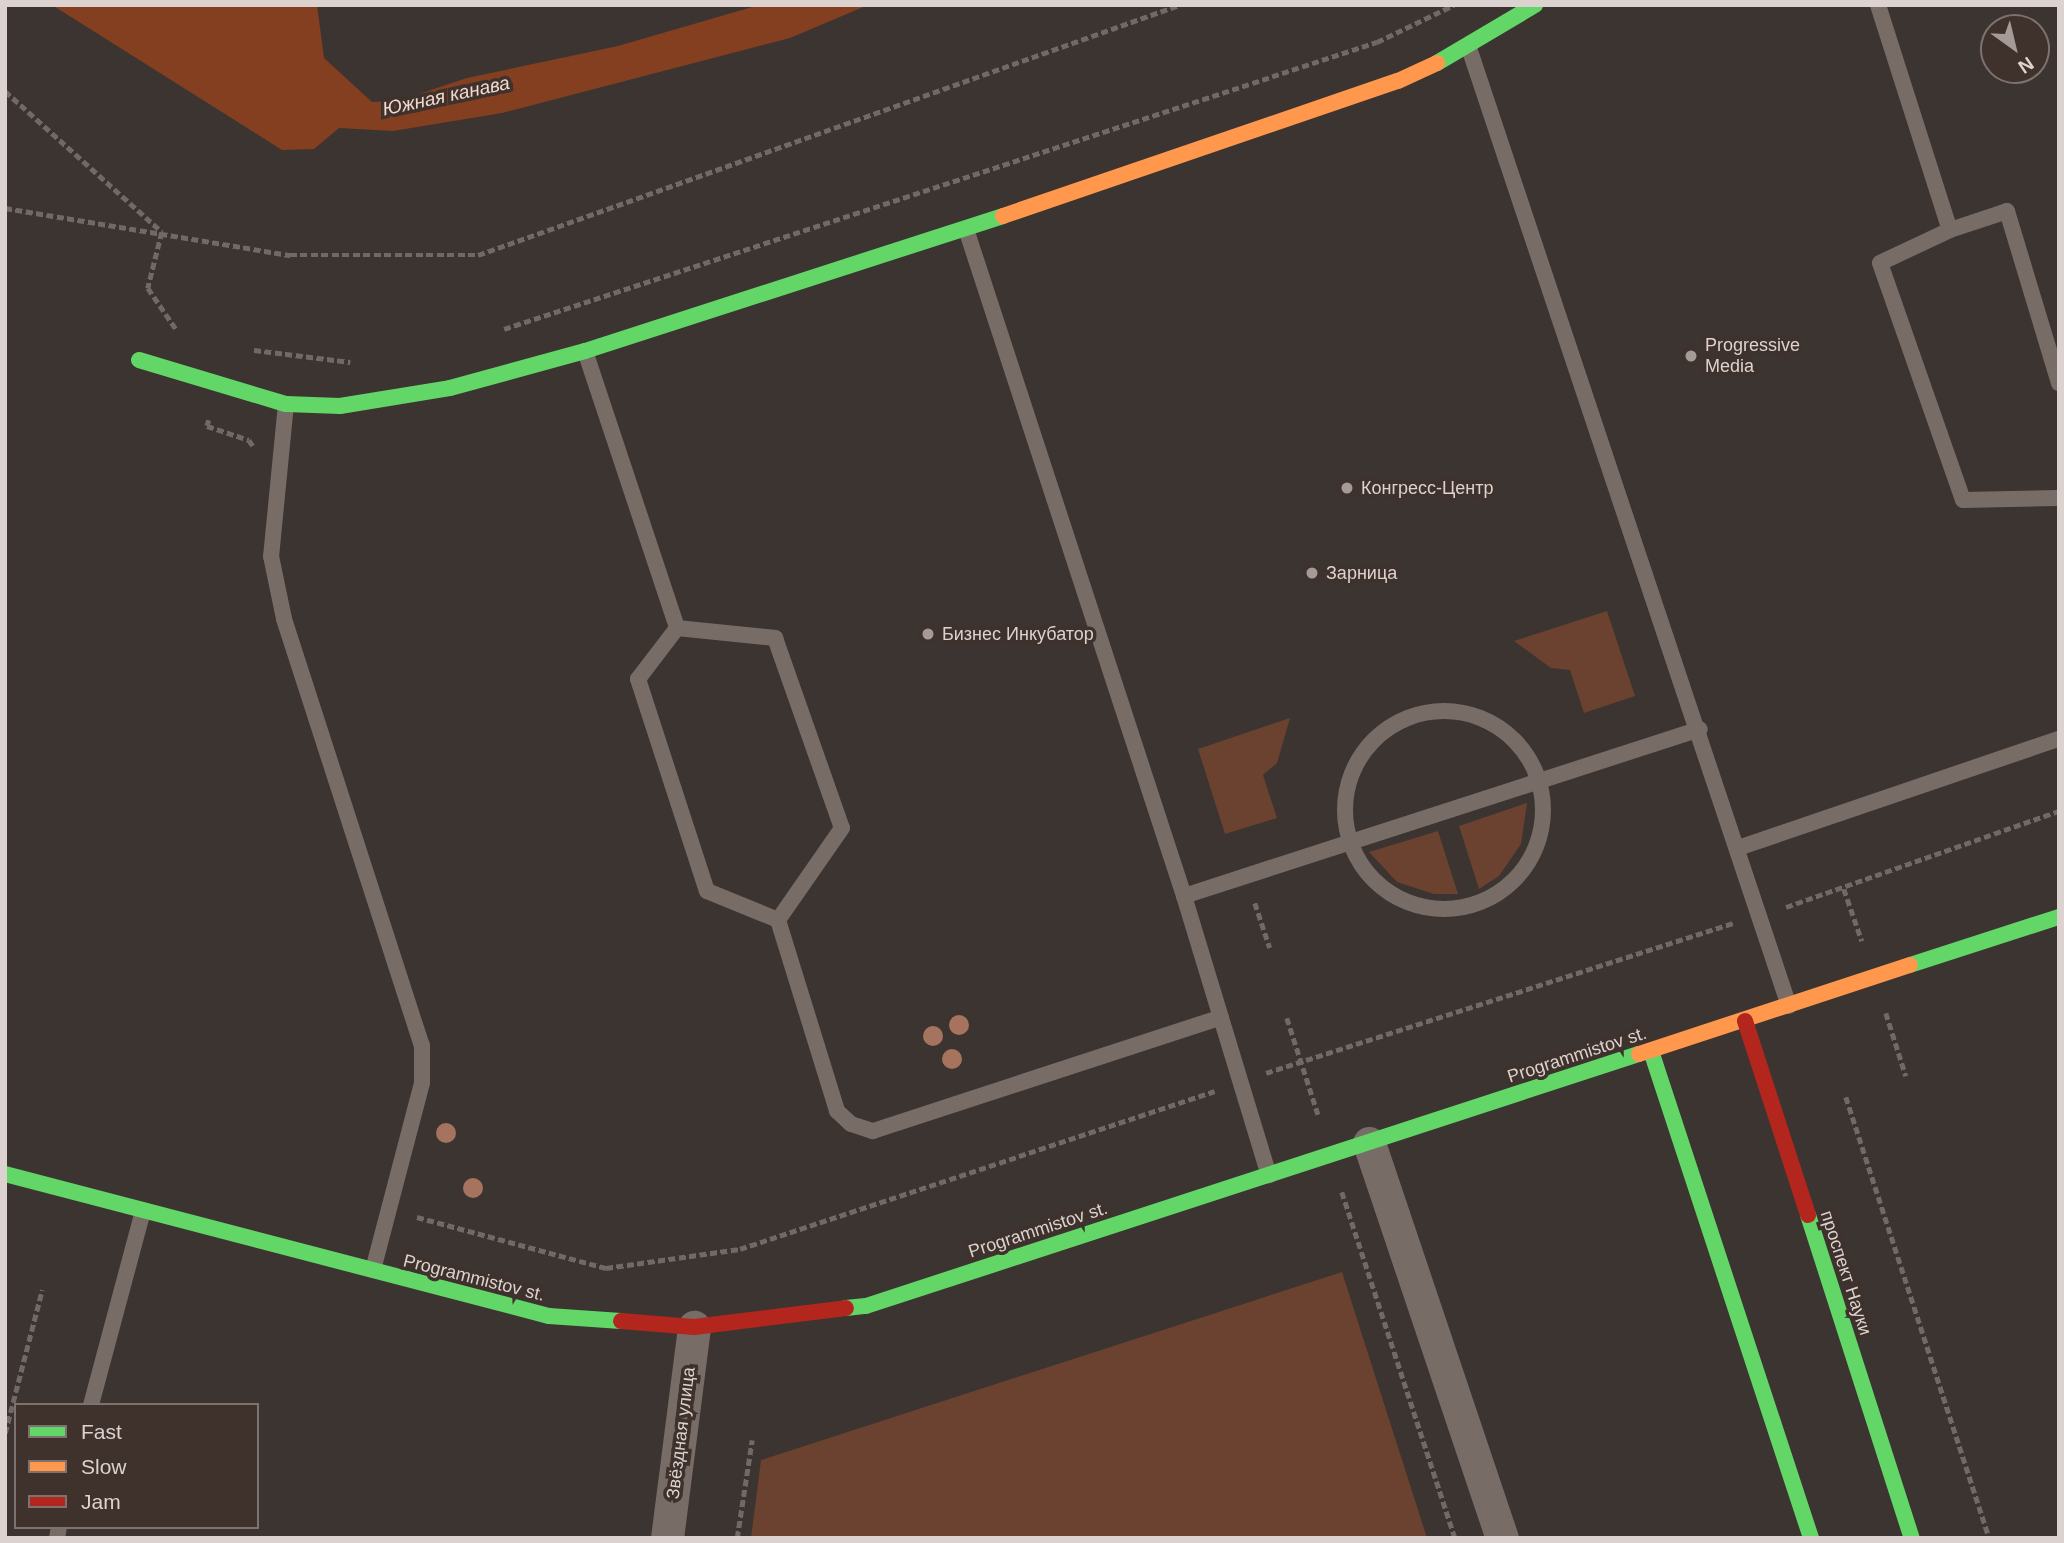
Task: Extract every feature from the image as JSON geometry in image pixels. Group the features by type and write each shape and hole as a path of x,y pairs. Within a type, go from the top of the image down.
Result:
{"street":[{"path":"139,360 286,404 340,405 450,388 585,351 965,229 1398,80 1469,48 1535,5"},
{"name":"Programmistov st.","path":"5,1174 372,1273 550,1316 694,1327 866,1306 2059,917"},
{"name":"проспект Науки","path":"1745,1021 1912,1538"},
{"path":"1651,1051 1811,1538"},
{"path":"1369,1143 1502,1538"},
{"name":"Звёздная улица","path":"667,1538 694,1327"}],"lane":[{"path":"1878,5 1950,230"},
{"path":"1469,48 1700,729 1789,1006"},
{"path":"2058,498 1963,500 1880,263 1950,230 2007,211 2059,383"},
{"path":"965,229 1185,896 1269,1175"},
{"path":"585,351 677,628"},
{"path":"286,404 271,556 279,594 422,1045 422,1083 372,1273"},
{"path":"677,628 775,638 842,828 778,920"},
{"path":"677,628 638,678 707,891 778,920"},
{"path":"1452,710 1491,722 1521,747 1540,782 1544,820 1532,857 1509,887 1476,905 1438,910 1401,901 1370,878 1350,845 1344,806 1354,767 1378,736 1413,716 1452,710"},
{"path":"1185,896 1350,845 1700,729"},
{"path":"1738,848 2059,739"},
{"path":"778,920 838,1111 850,1124 873,1131 1221,1017"},
{"path":"93,1403 143,1211"}],"path":[{"path":"5,208 290,255 478,255 1179,5"},
{"path":"492,333 1377,42 1454,5"},
{"path":"5,92 162,232"},
{"path":"139,360 179,333 148,288 162,232"},
{"path":"255,449 249,440 207,426 226,344 280,356 357,362"},
{"path":"1247,877 1270,948"},
{"path":"1287,1018 1455,1538"},
{"path":"1846,1097 1989,1538"},
{"path":"5,1433 42,1290"},
{"path":"737,1538 752,1440"}],"shaded area":[{"path":"1607,611 1635,696 1584,713 1570,670 1551,668 1514,641"},
{"path":"1290,718 1277,763 1263,775 1277,818 1225,834 1198,749"},
{"path":"1527,803 1521,844 1499,876 1479,889 1459,826"},
{"path":"1438,831 1458,894 1434,894 1397,882 1369,852"},
{"path":"1342,1272 1427,1538 751,1538 761,1460"}],"water":[{"name":"Южная канава","path":"52,5 317,5 324,58 372,102 401,100 467,78 618,46 759,5 868,5 790,38 502,113 393,131 339,128 314,149 282,150"}],"traffic: fast":[{"path":"1437,63 1535,5"},
{"path":"139,360 286,404 340,406 450,388 585,351 1003,216"},
{"path":"1910,965 2059,917"},
{"path":"1651,1051 1811,1538"},
{"path":"846,1308 866,1306 1639,1054"},
{"path":"5,1174 549,1316 621,1321"},
{"path":"1808,1215 1912,1538"}],"traffic: slow":[{"path":"1003,216 1398,81 1437,63"},
{"path":"1639,1054 1910,965"}],"traffic: jam":[{"path":"1745,1021 1808,1215"},
{"path":"621,1321 694,1327 846,1308"}],"place":[{"name":"Progressive Media","path":"1691,356"},
{"name":"Конгресс-Центр","path":"1347,488"},
{"name":"Зарница","path":"1312,573"},
{"name":"Бизнес Инкубатор","path":"928,634"}]}
